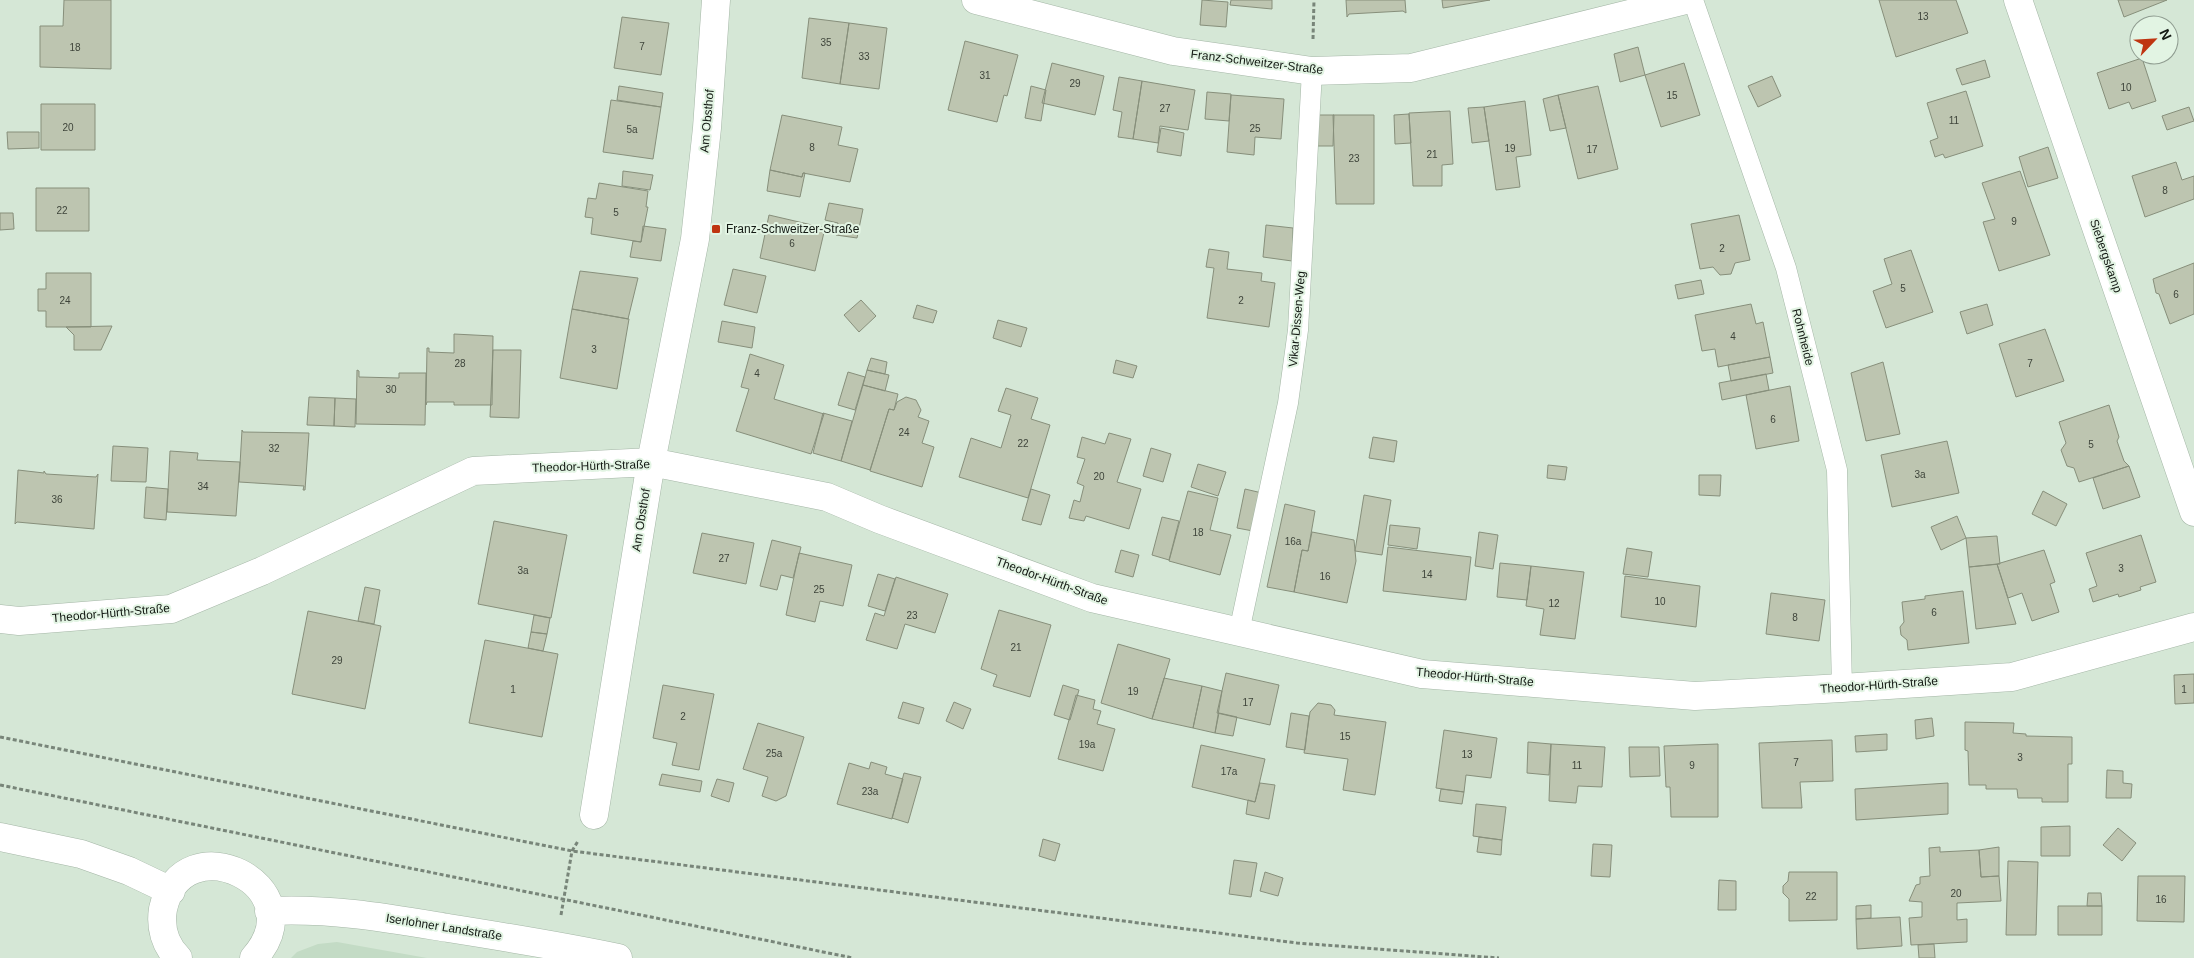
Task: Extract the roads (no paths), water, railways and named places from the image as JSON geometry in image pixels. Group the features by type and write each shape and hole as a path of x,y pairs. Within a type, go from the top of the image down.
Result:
{"street":[{"name":"Am Obsthof","path":"594,815 651,462 695,240 707,128 716,0"},
{"name":"Franz-Schweitzer-Straße","path":"976,0 1173,51 1312,71 1411,68 1686,0"},
{"name":"Siebergskamp","path":"2018,0 2194,512"},
{"name":"Theodor-Hürth-Straße","path":"0,618 19,621 171,610 262,572 473,471 651,462 827,497 879,519 1092,598 1422,674 1695,696 1842,688 2012,676 2194,627"},
{"path":"0,837 81,854 130,871 170,891"},
{"path":"178,958 172,952 164,937 162,918 166,900 170,891 190,872 208,866 226,867 243,873 256,884 266,898 269,911 269,933 262,949 254,958"},
{"name":"Iserlohner Landstraße","path":"269,911 310,909 350,912 556,945 618,958"}],"lane":[{"name":"Rohnheide","path":"1693,0 1786,268 1837,470 1842,688"},
{"name":"Vikar-Dissen-Weg","path":"1239,632 1288,403 1298,330 1312,71"}],"place":[{"name":"Franz-Schweitzer-Straße","path":"716,229"}]}
